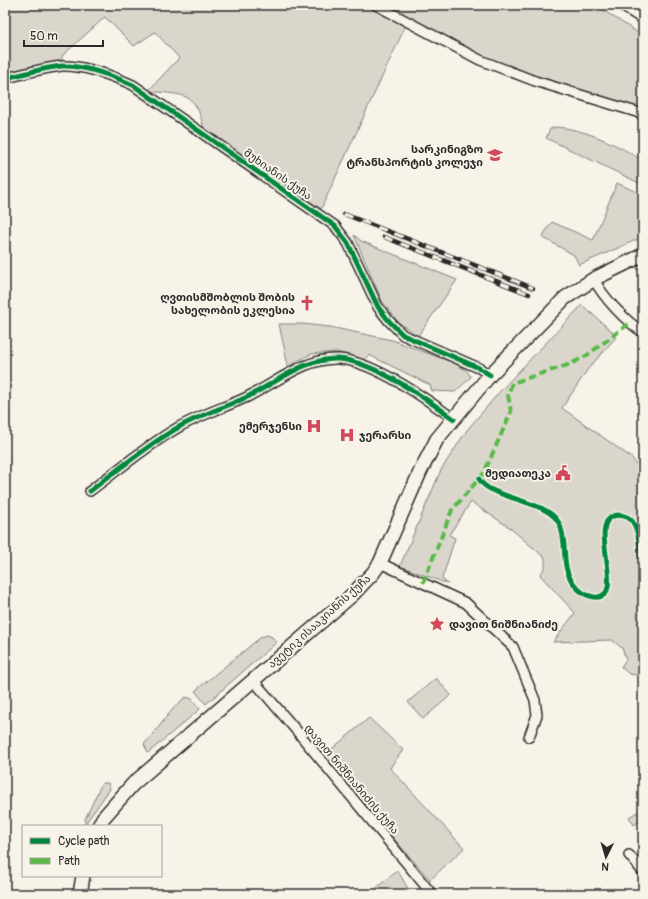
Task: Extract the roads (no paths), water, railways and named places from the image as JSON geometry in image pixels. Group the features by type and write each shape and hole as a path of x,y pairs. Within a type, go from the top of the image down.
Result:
{"main road":[{"path":"624,5 643,17"},
{"name":"ავეტიკ ისააკიანის ქუჩა","path":"100,825 133,784 352,595 373,573 380,563 421,470 437,439 490,375 565,298 594,279 643,255"},
{"path":"80,894 83,877"}],"street":[{"path":"376,5 480,60 535,81 643,114"},
{"name":"მუხიანის ქუჩა","path":"5,78 64,66 96,71 114,76 133,85 335,226 348,242 378,306 389,322 403,335 479,368 490,375"},
{"path":"594,279 600,291 643,332"},
{"path":"90,491 179,427 245,398 308,364 322,360 339,359 360,363 426,399 454,419"},
{"path":"380,563 466,603 513,647 535,700 537,716 529,737"},
{"name":"დავით ნიშნიანიძის ქუჩა","path":"253,680 432,894"},
{"path":"629,855 643,872"}],"railway":[{"path":"344,214 533,288"},
{"path":"384,237 529,294"}],"place":[{"name":"სარკინიგზო ტრანსპორტის კოლეჯი","path":"495,155"},
{"name":"ღვთისმშობლის შობის სახელობის ეკლესია","path":"307,303"},
{"name":"ემერჯენსი","path":"314,426"},
{"name":"ჯერარსი","path":"347,435"},
{"name":"მედიათეკა","path":"563,473"},
{"name":"დავით ნიშნიანიძე","path":"437,624"}]}
